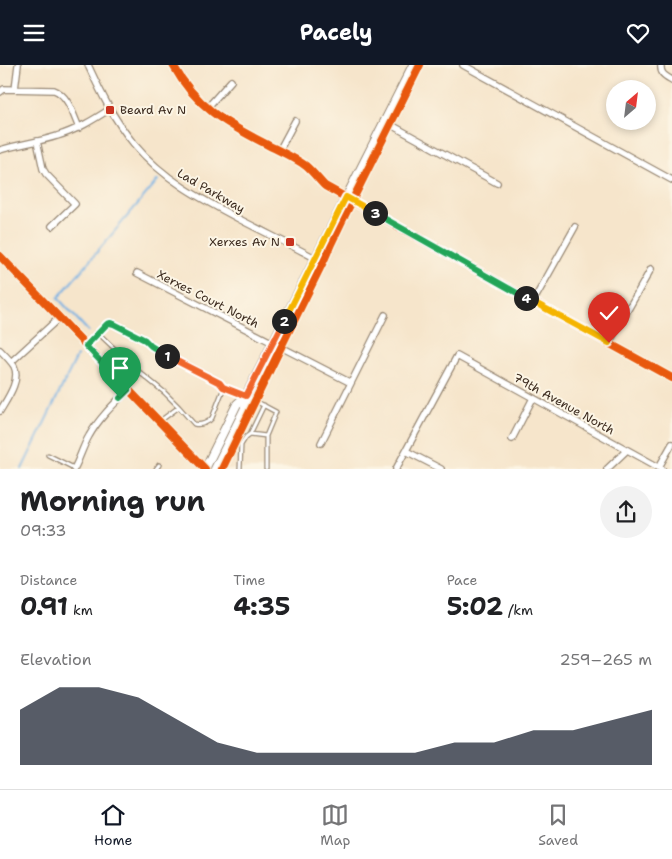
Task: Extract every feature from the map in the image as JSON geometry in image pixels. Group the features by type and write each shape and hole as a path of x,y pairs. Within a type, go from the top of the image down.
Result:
{"street":[{"path":"15,89 18,65"},
{"name":"Lad Parkway","path":"88,65 120,126 148,160 165,175 203,200 315,258"},
{"path":"173,65 195,96 207,108 224,121 297,160 308,168 325,186 672,377"},
{"path":"0,256 205,469 237,404 246,396 413,65"},
{"path":"463,65 672,179"},
{"path":"661,65 660,70 663,75 672,80"},
{"path":"207,108 231,81"},
{"path":"0,92 4,89 54,90 59,92 64,96 79,127"},
{"path":"0,150 56,137 79,127 110,109"},
{"path":"279,151 295,121"},
{"path":"384,121 497,183"},
{"path":"37,141 43,169 46,174 75,204 52,226"},
{"path":"533,302 574,227"},
{"path":"609,343 650,269"},
{"name":"Xerxes Court North","path":"137,273 351,383"},
{"path":"321,443 385,315"},
{"path":"11,362 59,317"},
{"path":"0,350 11,362 16,373 16,379 0,411"},
{"name":"79th Avenue North","path":"406,451 457,356 660,468"},
{"path":"76,468 89,436 108,410 128,390"},
{"path":"215,469 245,408 246,396"},
{"path":"512,439 533,398"},
{"path":"660,468 672,444"},
{"path":"607,469 627,450"},
{"path":"396,469 406,451 441,469"}],"lane":[{"path":"86,346 107,324 114,324 145,340 168,357 220,383 223,387 246,396 276,412 266,436 266,469"},
{"path":"98,333 124,359 164,391 194,424 198,425 210,421 224,391 223,387"},
{"path":"240,469 241,445 250,434 264,405"},
{"path":"159,422 179,407"},
{"path":"250,434 266,436"},
{"path":"48,455 76,468"},
{"path":"156,469 160,465"}],"waterway":[{"path":"88,331 58,298 158,180"},
{"path":"22,469 77,356"}],"cycle path":[{"path":"173,65 191,92 213,112 237,129 309,168 325,186 672,378"},
{"path":"222,469 420,65"},
{"path":"0,256 205,469"}],"place":[{"name":"Beard Av N","path":"110,110"},
{"name":"Xerxes Av N","path":"290,242"}],"route":[{"path":"120,398 128,390 86,346 110,323 145,340 168,357 220,383 223,387 246,396 346,197 609,343"}]}
